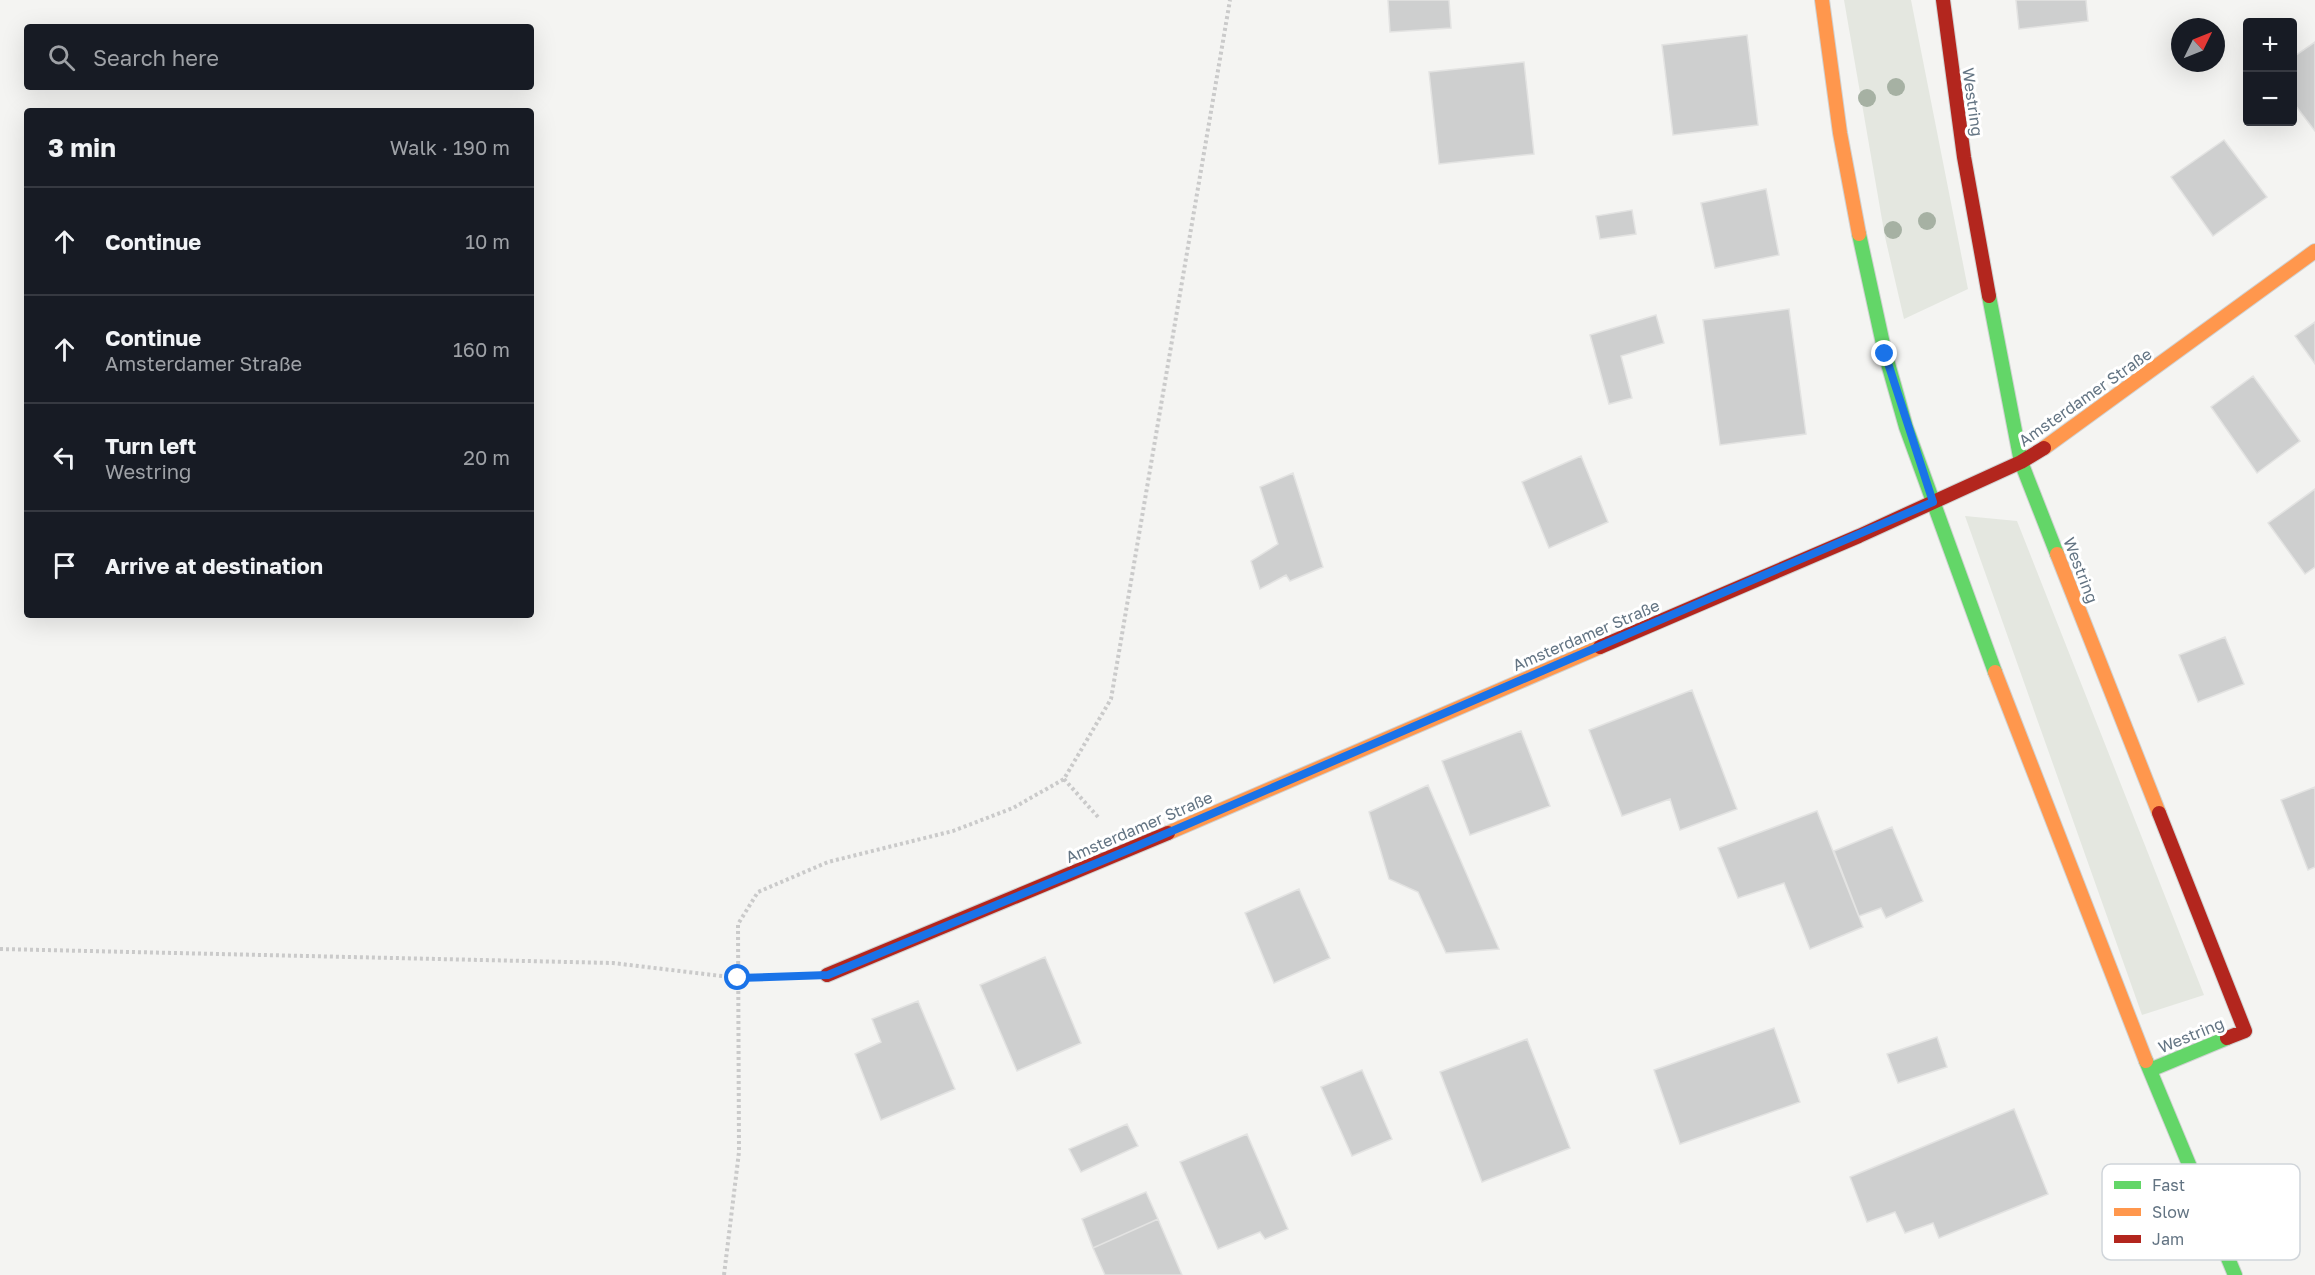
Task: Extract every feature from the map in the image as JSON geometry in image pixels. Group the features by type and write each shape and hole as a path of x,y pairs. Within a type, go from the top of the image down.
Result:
{"street":[{"name":"Westring","path":"1822,0 1836,110 1858,232 1885,354 1933,502 2029,764 2189,1164"},
{"name":"Westring","path":"1943,0 1964,157 2021,462 2245,1031 2150,1070"},
{"name":"Amsterdamer Straße","path":"828,975 1150,841 2021,462 2063,436 2315,251"},
{"name":"Westring","path":"2229,1260 2235,1275"}],"path":[{"path":"724,1275 739,1152 738,924 759,892 828,862 953,831 1013,808 1064,779 1111,699 1230,0"},
{"path":"0,949 613,963 738,978 828,975"}],"shaded area":[{"path":"1844,0 1911,0 1968,289 1904,319 1885,237"},
{"path":"1965,516 2017,521 2204,995 2142,1015"}],"building":[{"path":"1388,0 1449,0 1451,28 1390,32"},
{"path":"2016,0 2086,0 2088,21 2019,29"},
{"path":"1747,35 1758,125 1673,135 1662,45"},
{"path":"2315,42 2315,131 2297,108 2297,55"},
{"path":"1524,62 1534,154 1439,164 1429,72"},
{"path":"2224,140 2267,197 2213,236 2171,177"},
{"path":"1766,189 1779,255 1715,268 1701,203"},
{"path":"1632,210 1636,234 1600,239 1596,216"},
{"path":"1789,309 1806,434 1720,445 1703,320"},
{"path":"1656,315 1664,343 1621,356 1632,398 1609,404 1590,335"},
{"path":"2315,322 2315,364 2295,336"},
{"path":"2253,376 2300,441 2257,473 2211,407"},
{"path":"1581,456 1608,522 1549,548 1522,482"},
{"path":"1293,473 1323,567 1290,581 1286,575 1260,589 1251,561 1278,544 1260,487"},
{"path":"2315,489 2315,567 2305,574 2268,523"},
{"path":"2225,637 2244,684 2198,702 2179,655"},
{"path":"1692,690 1737,809 1680,830 1670,799 1622,816 1589,730"},
{"path":"1521,731 1550,806 1470,835 1442,761"},
{"path":"1428,785 1499,949 1446,953 1418,892 1389,879 1369,812"},
{"path":"2315,787 2315,867 2308,870 2281,800"},
{"path":"1817,811 1863,927 1810,949 1784,883 1738,898 1718,848"},
{"path":"1892,827 1923,901 1886,918 1881,908 1859,916 1834,851"},
{"path":"1299,889 1330,958 1274,983 1245,913"},
{"path":"1045,957 1081,1043 1017,1071 980,985"},
{"path":"918,1001 955,1089 881,1120 855,1054 881,1042 872,1019"},
{"path":"1774,1028 1800,1102 1680,1144 1654,1070"},
{"path":"1937,1037 1947,1067 1898,1083 1887,1054"},
{"path":"1527,1039 1570,1148 1482,1182 1440,1072"},
{"path":"1362,1070 1392,1139 1352,1156 1321,1087"},
{"path":"2014,1109 2048,1194 1939,1238 1933,1223 1905,1233 1895,1212 1867,1222 1850,1177"},
{"path":"1127,1124 1138,1146 1081,1172 1069,1149"},
{"path":"1247,1134 1288,1229 1265,1239 1260,1232 1218,1249 1180,1162"},
{"path":"1146,1192 1158,1219 1093,1248 1082,1219"},
{"path":"1158,1219 1182,1275 1105,1275 1093,1248"}],"traffic: fast":[{"path":"1859,234 1885,353 1906,427 1995,672"},
{"path":"1989,296 2021,462 2057,554"},
{"path":"2150,1070 2227,1038"},
{"path":"2146,1061 2189,1164"},
{"path":"2229,1260 2235,1275"}],"traffic: slow":[{"path":"1822,0 1840,133 1859,234"},
{"path":"2044,448 2315,251"},
{"path":"2057,554 2159,813"},
{"path":"1168,833 1600,647"},
{"path":"1995,672 2146,1061"}],"traffic: jam":[{"path":"1943,0 1964,157 1989,296"},
{"path":"1600,647 1859,536 2021,462 2044,448"},
{"path":"2159,813 2245,1031 2227,1038"},
{"path":"827,975 1168,833"}],"route":[{"path":"738,978 828,975 1128,850 1859,536 1933,502 1903,417 1885,354"}]}
